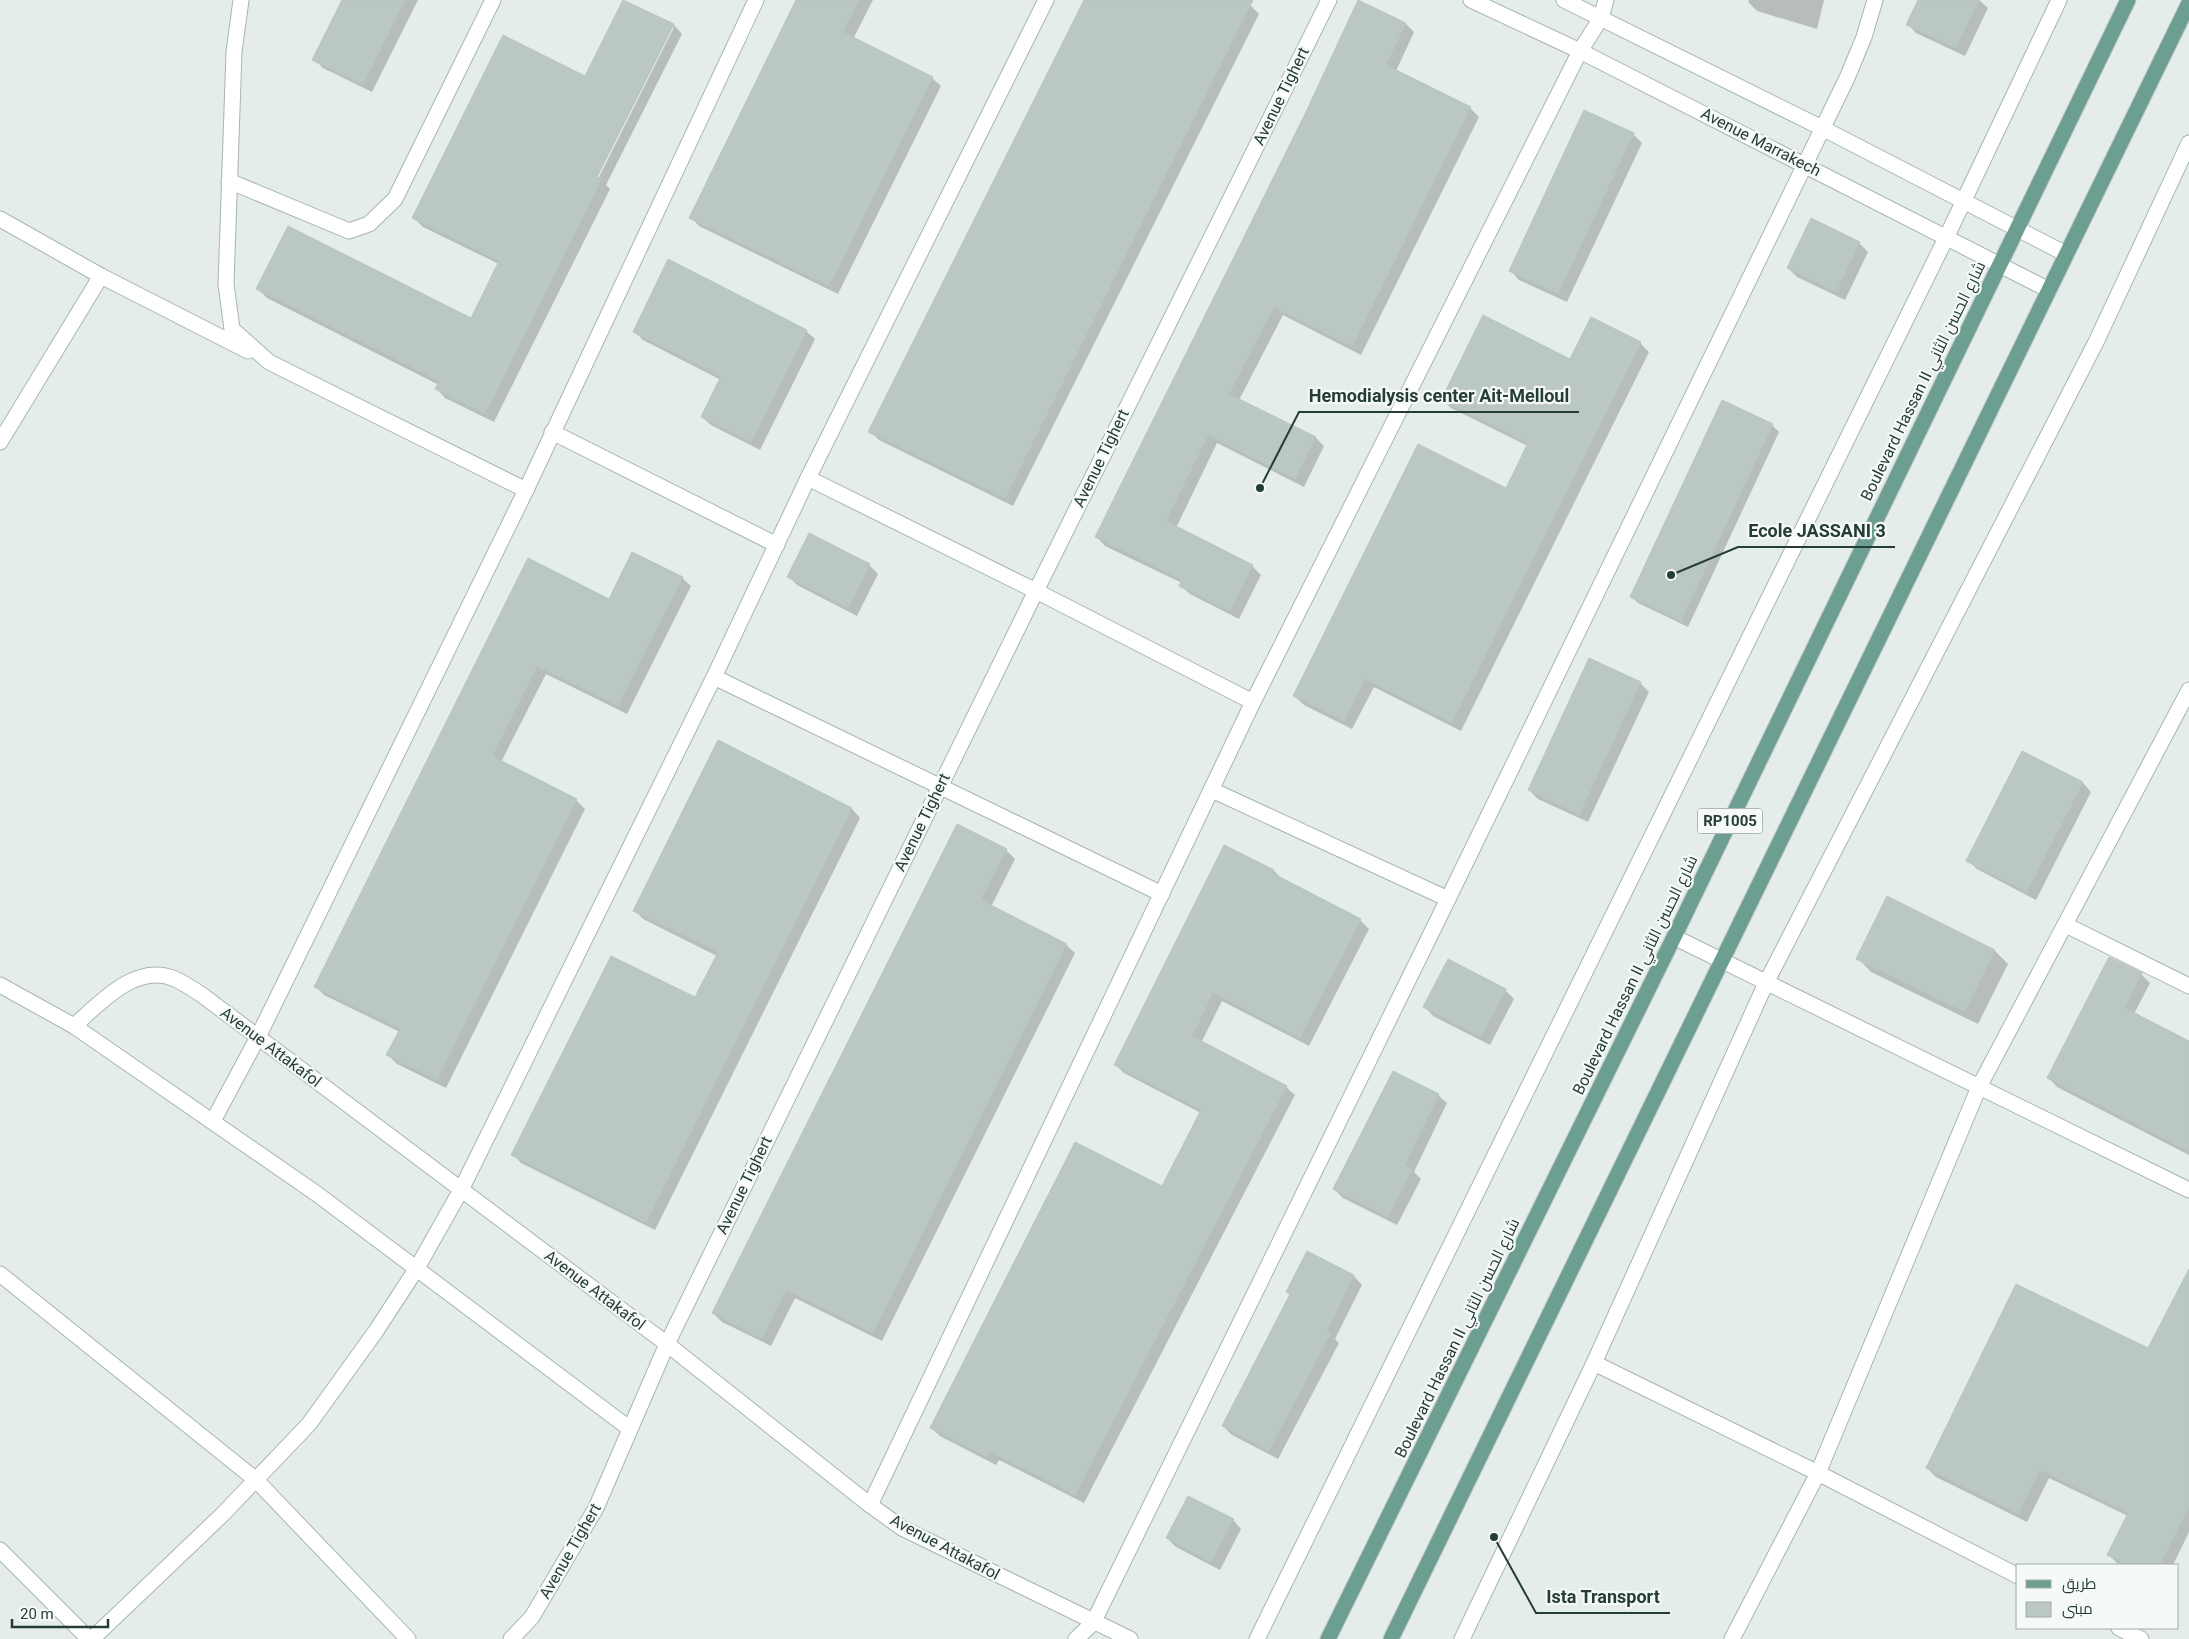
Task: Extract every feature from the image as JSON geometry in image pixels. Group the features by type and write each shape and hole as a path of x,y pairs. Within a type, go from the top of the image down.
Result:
{"main road":[{"name":"Boulevard Hassan II شارع الحسن الثاني","path":"1328,1639 1674,937 2128,0"},
{"name":"RP1005","path":"1391,1639 2189,4"}],"street":[{"path":"240,0 234,52 226,284 232,329 269,362"},
{"path":"229,180 349,231 369,224 395,199 493,0"},
{"path":"213,1121 258,1037 526,490 756,0"},
{"path":"0,1550 90,1639 256,1480 309,1424 376,1331 417,1268 461,1190 714,677 808,478 1046,0"},
{"name":"Avenue Tighert","path":"511,1639 532,1616 596,1508 667,1344 939,787 1329,0"},
{"name":"Avenue Marrakech","path":"1471,0 1580,51 1947,236 2049,290"},
{"path":"1564,0 1822,128 2066,254"},
{"path":"870,1505 1253,702 1580,51 1601,18 1606,0"},
{"path":"1076,1639 1093,1622 1448,899 1805,164 1860,45 1875,0"},
{"path":"1257,1639 1947,236 2059,0"},
{"path":"1462,1639 1594,1363 1766,983 2096,342 2189,143"},
{"path":"0,219 101,276 526,490"},
{"path":"2,432 101,276"},
{"path":"552,432 777,545"},
{"path":"808,478 1036,591 1253,702"},
{"path":"714,677 1162,894"},
{"path":"1732,1639 1818,1474 1979,1087 2189,690"},
{"path":"1212,790 1448,899"},
{"path":"2066,925 2189,986"},
{"path":"1674,937 2189,1190"},
{"name":"Avenue Attakafol","path":"74,1026 115,990 148,974 174,978 202,994 667,1344 870,1505 902,1528 1130,1639"},
{"path":"0,985 74,1026 318,1194 630,1429"},
{"path":"0,1274 256,1480 408,1639"},
{"path":"1594,1363 2016,1575"},
{"path":"2121,1629 2141,1639"}],"building":[{"path":"342,0 405,0 363,85 312,60"},
{"path":"623,0 674,24 597,177 602,179 485,414 435,389 439,381 256,289 288,226 471,318 499,261 412,218 503,35 585,76"},
{"path":"796,0 859,0 843,32 933,77 829,286 689,218"},
{"path":"1084,0 1253,0 1005,498 868,432"},
{"path":"1358,0 1406,23 1386,65 1471,107 1352,347 1274,307 1229,394 1316,437 1295,479 1208,435 1166,521 1253,565 1230,611 1179,586 1182,580 1095,537 1305,114"},
{"path":"1918,0 1979,0 1956,48 1906,25"},
{"path":"1584,110 1634,133 1558,294 1509,271"},
{"path":"1811,218 1860,242 1836,292 1787,268"},
{"path":"668,259 807,330 751,442 701,417 721,376 633,332"},
{"path":"1483,315 1570,359 1591,317 1641,342 1452,723 1365,679 1344,721 1293,696 1418,444 1506,488 1528,443 1441,400"},
{"path":"1722,400 1773,424 1681,621 1630,597"},
{"path":"809,533 870,564 848,608 787,577"},
{"path":"632,552 683,577 618,706 537,666 492,756 577,799 437,1080 386,1055 400,1029 314,987 528,558 609,599"},
{"path":"1589,658 1641,682 1579,815 1528,790"},
{"path":"718,740 852,808 646,1223 511,1155 611,956 695,997 718,952 633,911"},
{"path":"2022,751 2083,782 2027,892 1966,861"},
{"path":"957,824 1007,849 981,900 1067,944 873,1333 786,1290 762,1339 712,1313"},
{"path":"1224,845 1274,870 1272,873 1361,919 1300,1038 1213,993 1192,1036 1287,1086 1075,1495 990,1452 987,1457 930,1428 1075,1142 1162,1186 1201,1110 1114,1065"},
{"path":"1887,896 1995,950 1965,1012 1856,959"},
{"path":"2109,957 2142,973 2125,1008 2189,1041 2189,1152 2047,1078"},
{"path":"1448,959 1506,989 1481,1037 1423,1007"},
{"path":"1393,1071 1439,1094 1405,1165 1413,1169 1388,1217 1333,1189"},
{"path":"1307,1251 1354,1275 1327,1331 1331,1333 1269,1451 1222,1426 1290,1294 1286,1292"},
{"path":"2189,1269 2189,1506 2160,1564 2126,1564 2107,1555 2128,1513 2040,1470 2018,1514 1926,1468 2016,1284 2148,1348"},
{"path":"1188,1496 1234,1519 1211,1562 1166,1538"}],"place":[{"name":"Hemodialysis center Ait-Melloul","path":"1260,488"},
{"name":"Ecole JASSANI 3","path":"1671,575"},
{"name":"Ista Transport","path":"1494,1537"}]}
